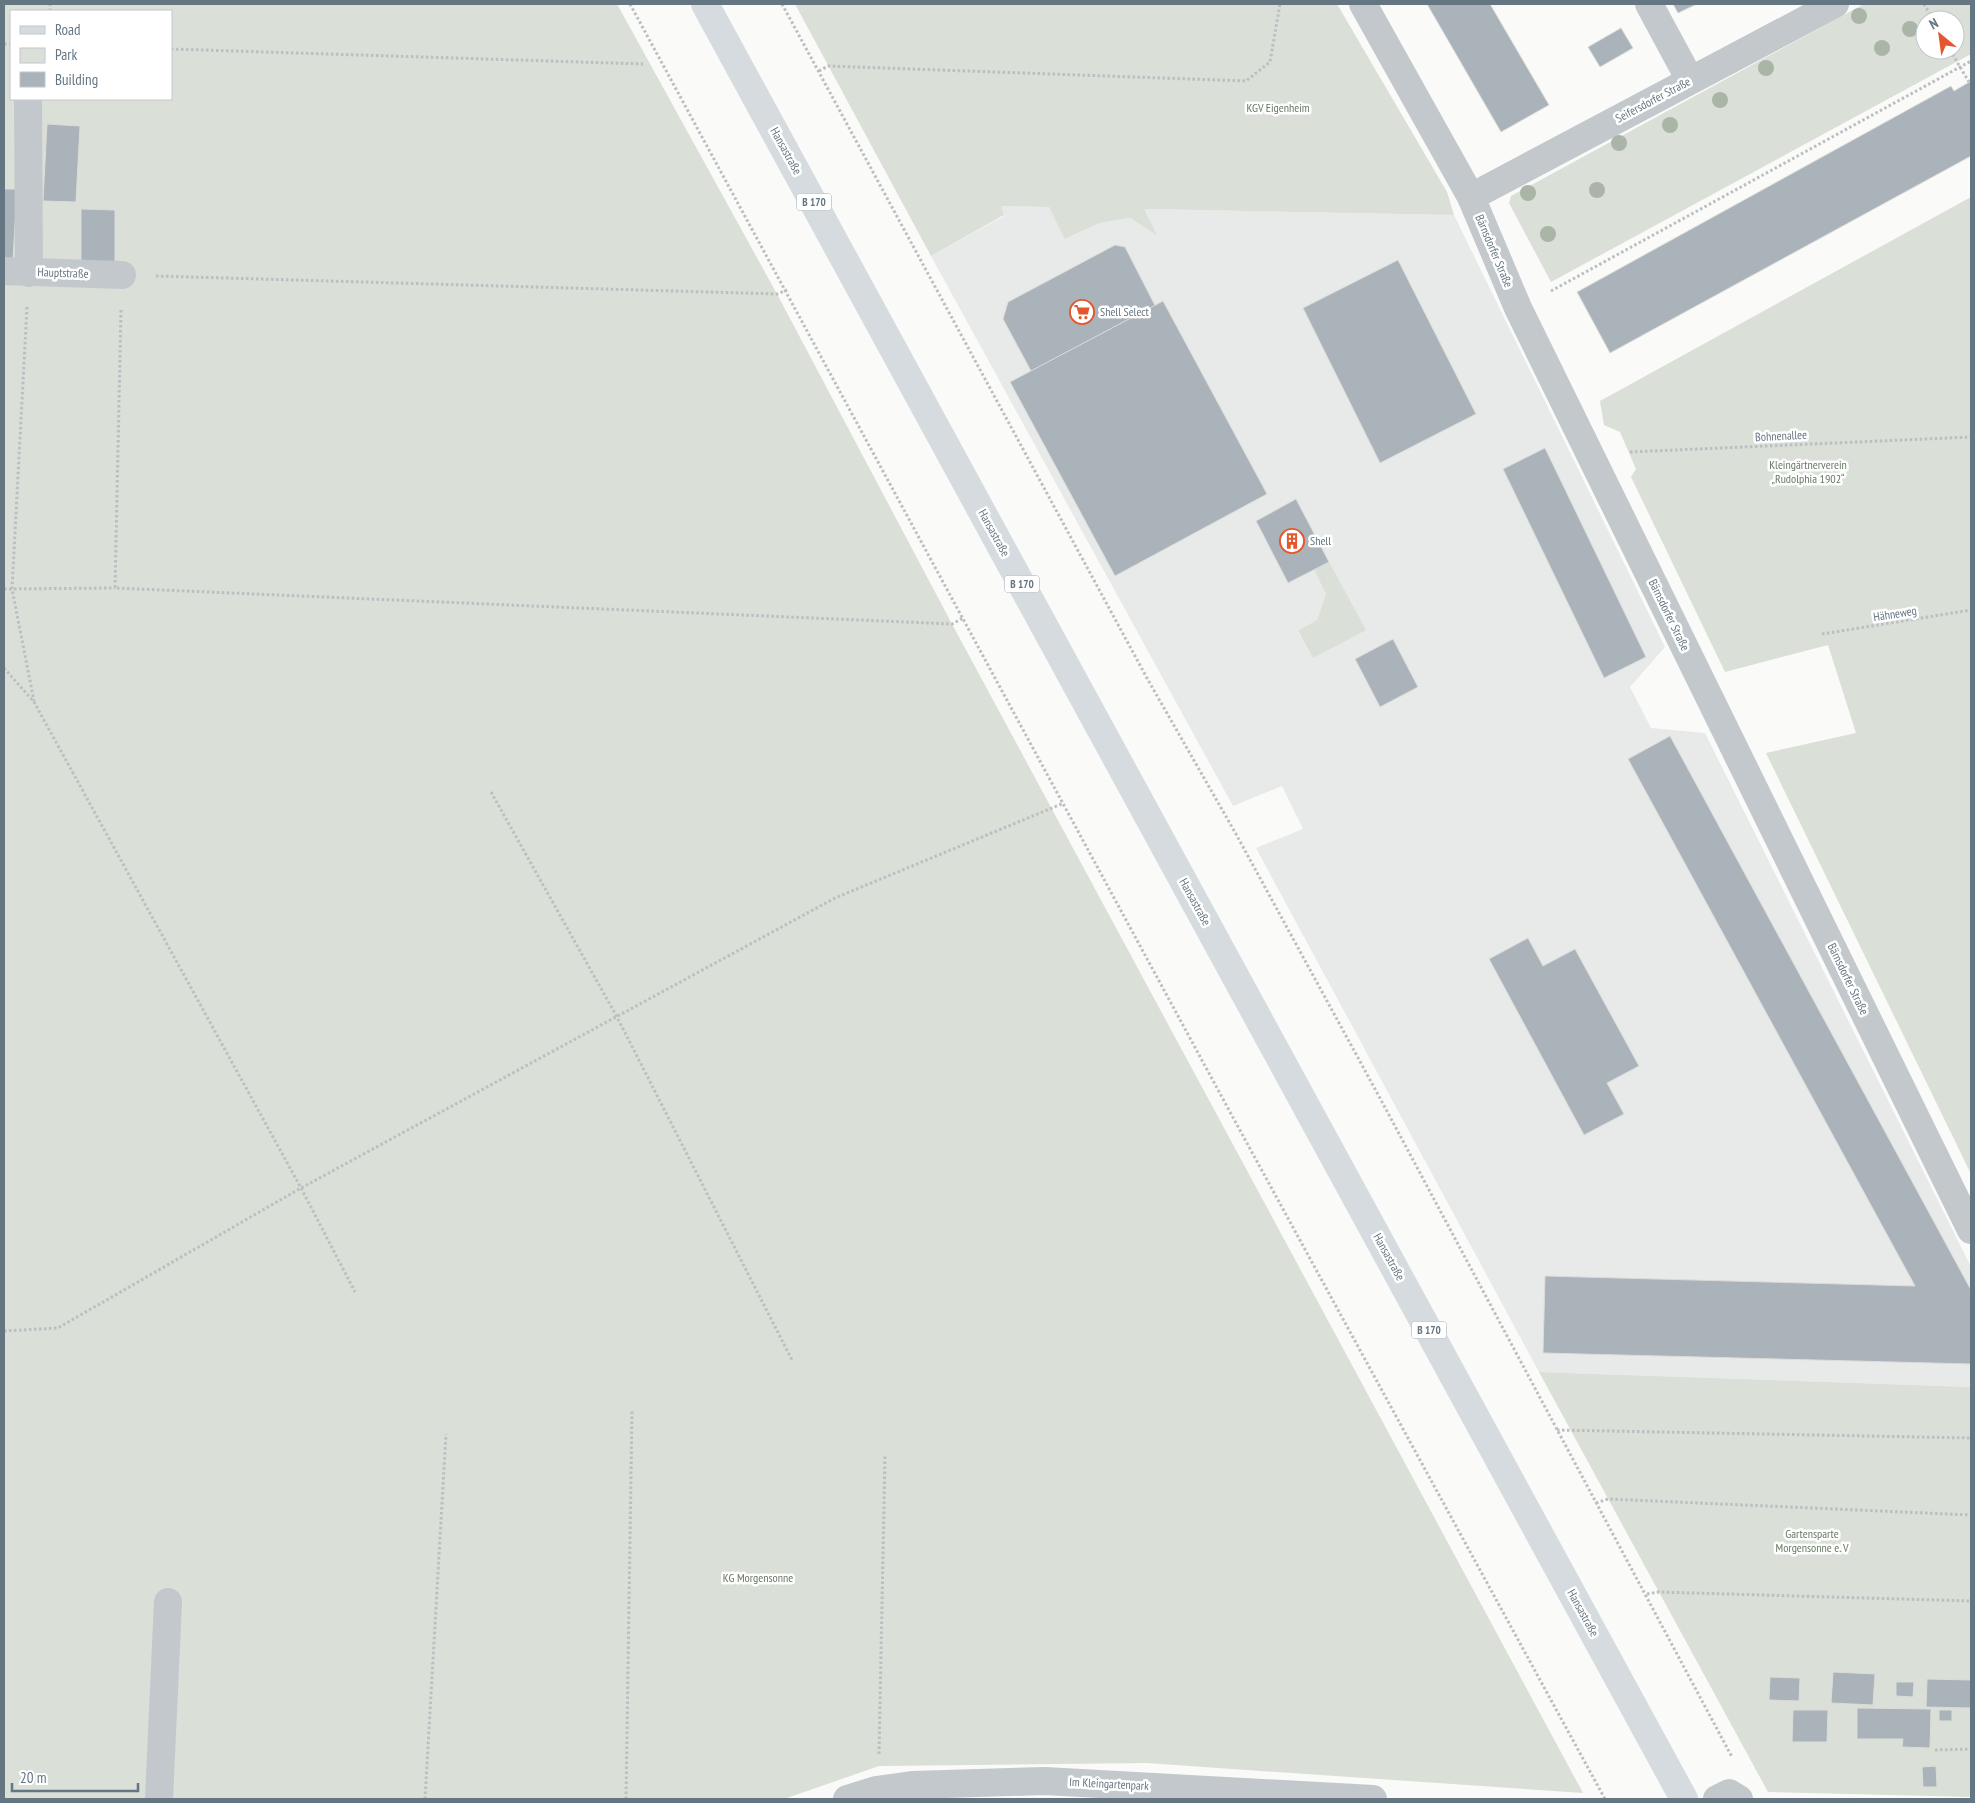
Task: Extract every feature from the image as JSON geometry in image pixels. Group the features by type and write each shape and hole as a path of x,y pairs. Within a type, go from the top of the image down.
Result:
{"main road":[{"name":"Hansastraße","path":"705,4 1684,1799"}],"street":[{"name":"Bärnsdorfer Straße","path":"1363,4 1471,197 1518,308 1971,1230"},
{"path":"1649,4 1690,80"},
{"name":"Seifersdorfer Straße","path":"1471,197 1835,4"},
{"path":"16,272 28,100"},
{"name":"Hauptstraße","path":"16,272 122,275"},
{"path":"159,1799 168,1602"},
{"name":"Im Kleingartenpark","path":"847,1799 876,1790 912,1785 1045,1781 1373,1799"},
{"path":"1717,1799 1729,1793 1739,1799"}],"path":[{"path":"630,4 787,290 1230,1112 1605,1799"},
{"path":"782,4 1148,680 1255,868 1596,1503 1647,1594 1737,1765"},
{"path":"819,71 828,66 1246,81 1270,62 1280,4"},
{"path":"172,49 643,64"},
{"path":"1956,60 1969,82"},
{"path":"1518,308 1971,61"},
{"path":"16,272 12,589 34,702"},
{"path":"114,588 122,275 777,294 787,290"},
{"name":"Bohnenallee","path":"1591,456 1628,452 1971,437"},
{"path":"4,589 114,588 952,624 963,618"},
{"name":"Hähneweg","path":"1822,634 1971,610"},
{"path":"4,668 34,702 301,1188 355,1292"},
{"path":"491,792 617,1017 792,1360"},
{"path":"4,1331 58,1328 301,1188 835,898 1064,803"},
{"path":"626,1799 632,1410"},
{"path":"1557,1430 1971,1438"},
{"path":"425,1799 446,1434"},
{"path":"876,1790 879,1766 885,1455"},
{"path":"1596,1503 1608,1499 1971,1515"},
{"path":"1647,1594 1658,1592 1971,1600"},
{"path":"1935,1750 1971,1749"}],"shaded area":[{"path":"1000,206 1049,207 1066,239 1100,223 1130,218 1156,233 1143,209 1454,215 1665,647 1630,687 1651,728 1705,733 1971,1267 1971,1387 1539,1372 1256,848 1303,829 1282,786 1233,806 931,256 1004,216","holes":["1326,594 1313,658 1298,632 1317,620"]}],"green space":[{"name":"KG Morgensonne","path":"4,4 617,4 777,294 952,624 1583,1793 1146,1763 879,1766 784,1799 4,1799"},
{"name":"KGV Eigenheim","path":"795,4 1337,4 1447,192 1454,215 1144,209 1157,235 1130,218 1100,223 1065,239 1049,207 1001,206 1004,215 931,256"},
{"path":"1864,4 1971,4 1971,54 1965,57 1965,10 1915,10 1915,60 1960,60 1551,282 1509,203 1511,196"},
{"name":"Kleingärtnerverein „Rudolphia 1902“","path":"1971,197 1971,1174 1766,753 1856,733 1828,645 1725,672 1631,477 1636,469 1620,432 1604,425 1600,401"},
{"path":"1329,562 1366,630 1313,658 1298,631 1317,620 1326,594 1314,569"},
{"name":"Gartensparte Morgensonne e. V","path":"1539,1372 1971,1387 1971,1797 1768,1792"}],"building":[{"path":"1427,4 1490,4 1549,105 1501,132"},
{"path":"1673,4 1697,4 1678,13"},
{"path":"1621,28 1633,48 1600,67 1588,47"},
{"path":"1971,81 1971,156 1610,353 1577,292 1951,86 1954,91"},
{"path":"47,124 80,126 76,202 43,201"},
{"path":"4,189 17,189 13,260 4,260"},
{"path":"81,209 115,210 115,262 81,262"},
{"name":"Shell Select","path":"1115,245 1125,247 1162,319 1038,384 1003,319 1008,302"},
{"path":"1398,260 1476,414 1380,463 1303,308"},
{"path":"1163,301 1267,494 1115,576 1010,382"},
{"path":"1545,448 1646,657 1604,678 1503,469"},
{"name":"Shell","path":"1296,499 1329,562 1288,583 1256,521"},
{"path":"1393,639 1418,687 1380,707 1355,659"},
{"path":"1670,736 1971,1290 1971,1364 1543,1353 1545,1276 1915,1286 1628,759"},
{"path":"1528,938 1543,966 1575,949 1639,1066 1607,1083 1624,1114 1584,1135 1489,959"},
{"path":"1833,1672 1875,1674 1873,1705 1831,1703"},
{"path":"1770,1677 1800,1678 1799,1701 1769,1700"},
{"path":"1927,1679 1971,1680 1971,1708 1926,1707"},
{"path":"1896,1682 1914,1682 1913,1697 1896,1696"},
{"path":"1857,1708 1931,1709 1930,1748 1902,1747 1903,1739 1857,1739"},
{"path":"1793,1710 1828,1710 1827,1742 1792,1742"},
{"path":"1939,1710 1952,1710 1952,1721 1939,1721"},
{"path":"1936,1766 1937,1787 1923,1787 1922,1767"}],"place":[{"name":"Shell Select","path":"1082,312"},
{"name":"Shell","path":"1292,541"}]}
